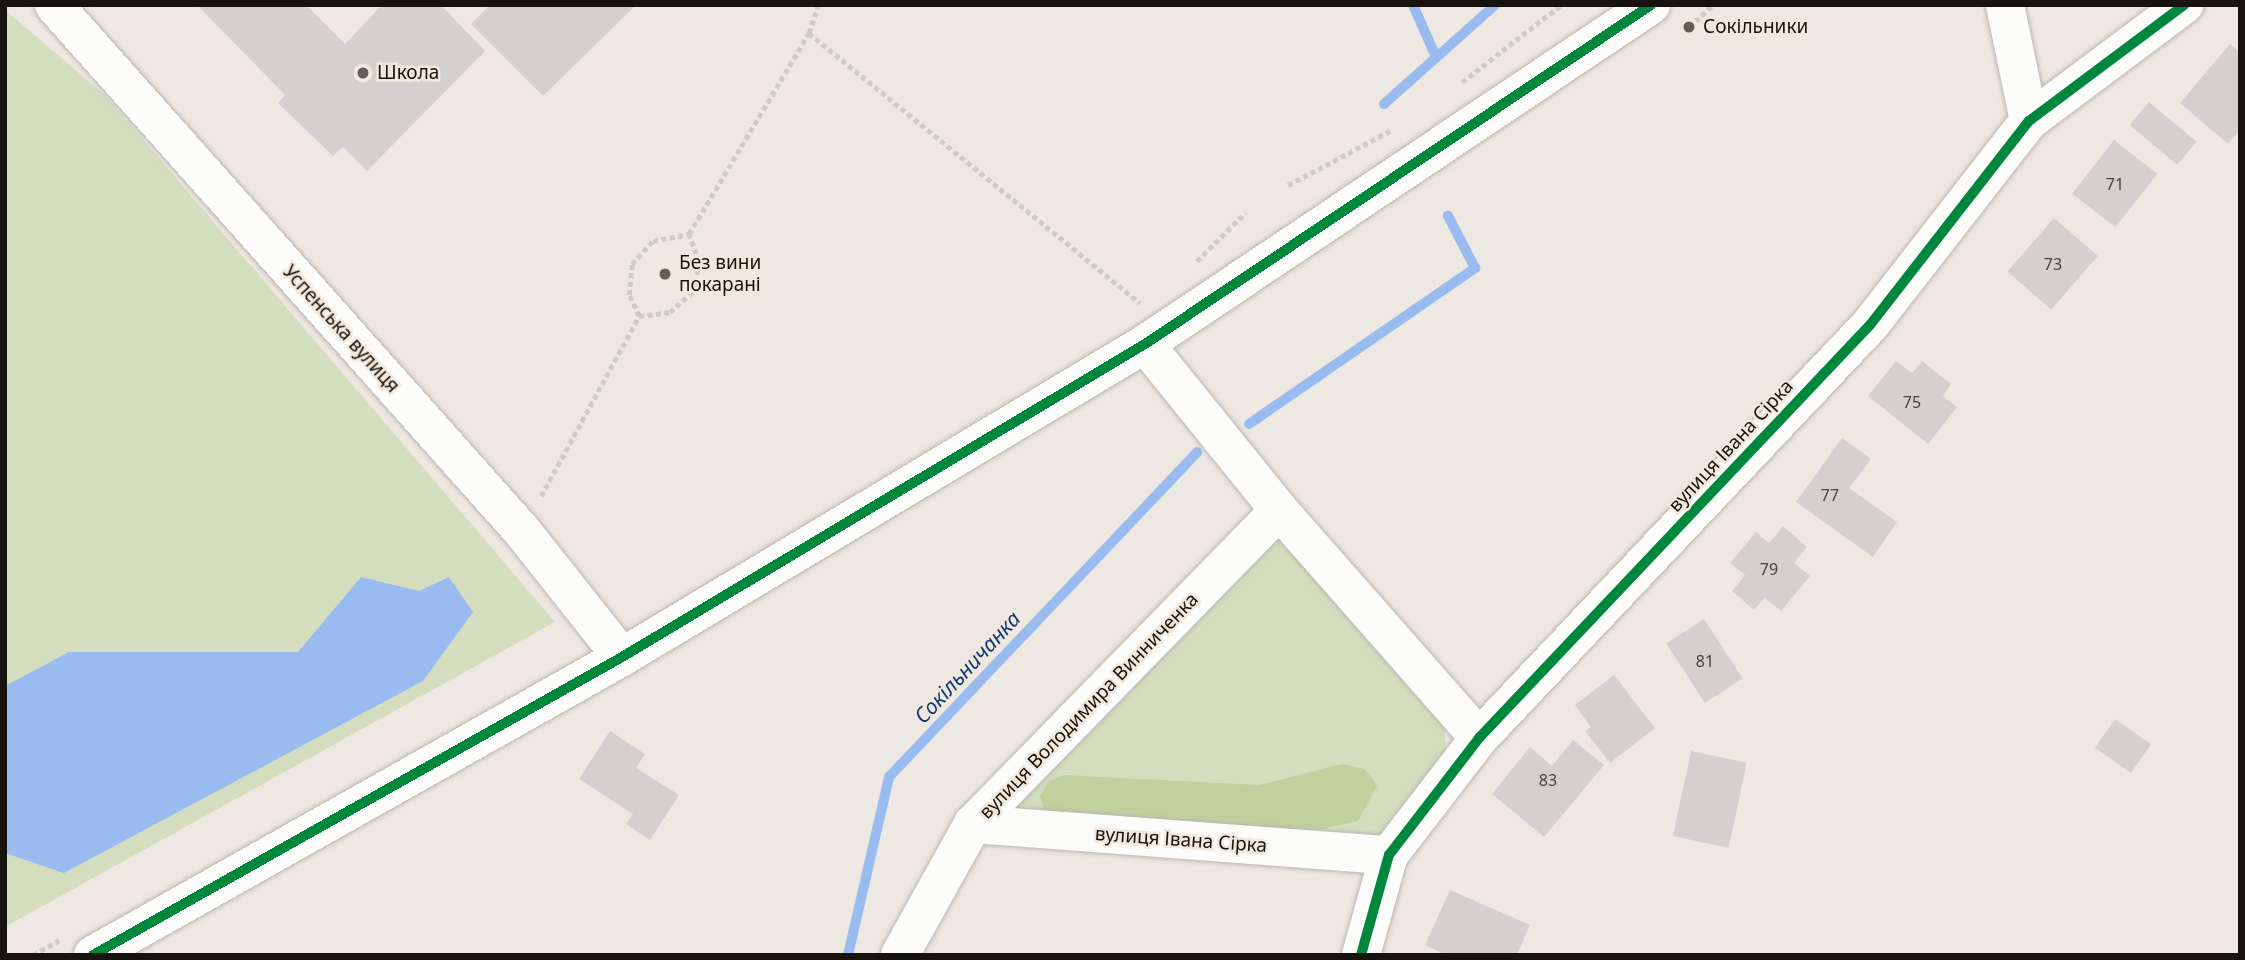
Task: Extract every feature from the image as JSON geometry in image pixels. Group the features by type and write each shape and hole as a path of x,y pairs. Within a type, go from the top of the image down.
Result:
{"street":[{"name":"Успенська вулиця","path":"54,5 522,531 622,657"},
{"path":"93,955 622,657 1147,327 1651,5"},
{"path":"2006,5 2029,121"},
{"name":"вулиця Івана Сірка","path":"1361,955 1389,855 1479,738 1870,325 2029,121 2184,5"},
{"path":"1147,327 1279,510 1479,738"},
{"name":"вулиця Володимира Винниченка","path":"900,955 973,824 1279,510"},
{"name":"вулиця Івана Сірка","path":"973,824 1389,855"}],"path":[{"path":"639,316 629,295 632,264 653,241 689,234 809,33 818,5"},
{"path":"1454,89 1561,5"},
{"path":"1689,27 1713,5"},
{"path":"809,33 1147,327"},
{"path":"1287,185 1398,127"},
{"path":"639,316 670,312 693,291 699,262 689,234"},
{"path":"522,531 639,316"}],"green space":[{"path":"5,10 105,95 555,622 5,927"},
{"path":"1275,533 1443,719 1448,760 1393,836 1011,821 998,805"},
{"path":"1341,764 1365,769 1377,786 1358,821 1302,833 1044,810 1040,796 1049,781 1064,775 1259,785"}],"water":[{"path":"361,577 419,591 449,577 473,612 423,681 64,873 5,853 5,686 69,652 298,652"}],"building":[{"name":"Школа","path":"197,5 306,5 345,44 382,5 441,5 485,51 367,171 343,147 333,156 278,103 285,95"},
{"path":"490,5 636,5 543,96 471,24"},
{"path":"2230,44 2240,52 2240,130 2228,144 2180,103"},
{"path":"2149,102 2196,142 2177,165 2130,125"},
{"path":"2114,140 2157,174 2115,227 2072,194"},
{"path":"2054,218 2098,256 2051,310 2007,272"},
{"path":"1896,361 1912,373 1922,361 1951,384 1943,396 1957,407 1928,444 1868,396"},
{"path":"1842,438 1871,459 1849,488 1897,522 1873,557 1796,502"},
{"path":"1783,526 1807,547 1794,563 1810,576 1781,611 1765,598 1754,610 1732,591 1745,575 1730,563 1756,532 1769,543"},
{"path":"1704,619 1743,679 1705,703 1666,644"},
{"path":"1614,675 1655,728 1610,763 1585,731 1591,727 1575,705"},
{"path":"2115,719 2151,744 2131,773 2095,748"},
{"path":"610,731 645,754 636,768 679,795 650,840 626,824 633,814 579,779"},
{"path":"1573,740 1604,765 1544,837 1492,794 1530,747 1552,766"},
{"path":"1691,751 1747,763 1729,848 1673,836"},
{"path":"1450,890 1530,925 1517,955 1446,955 1425,945"}],"waterway":[{"path":"1413,5 1436,57"},
{"path":"1384,104 1495,5"},
{"path":"1249,424 1475,268 1448,216"},
{"name":"Сокільничанка","path":"848,955 889,777 1197,452"}],"cycle path":[{"path":"93,955 622,657 1145,344 1651,5"},
{"path":"1361,955 1389,855 1479,738 1870,325 2029,121 2184,5"}],"place":[{"name":"Сокільники","path":"1689,27"},
{"name":"Школа","path":"363,73"},
{"name":"Без вини покарані","path":"665,274"}]}
